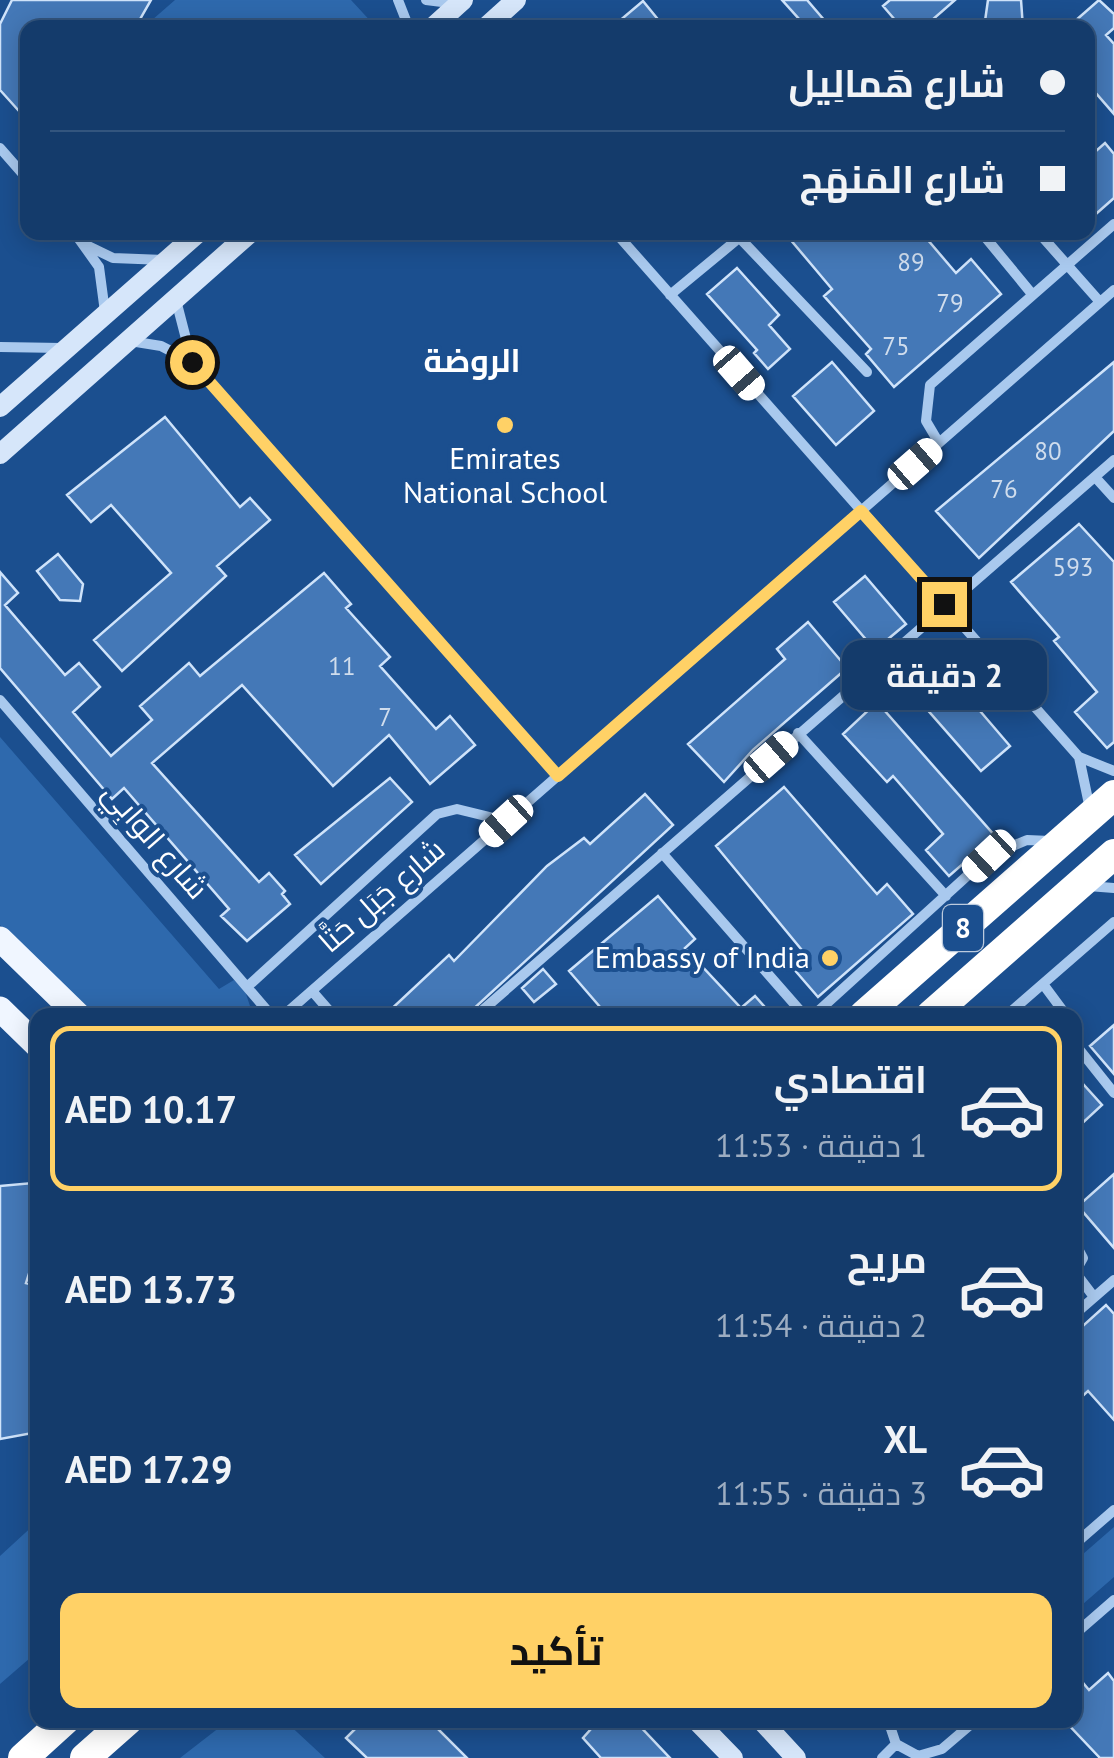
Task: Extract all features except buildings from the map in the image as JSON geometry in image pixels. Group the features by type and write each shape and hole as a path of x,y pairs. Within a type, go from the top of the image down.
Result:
{"highway":[{"name":"8","path":"872,1008 1114,795"},
{"name":"8","path":"940,1008 1114,854"},
{"path":"22,1758 56,1728"},
{"path":"85,1758 119,1728"}],"main road":[{"path":"494,20 516,0"},
{"path":"441,20 461,2"},
{"path":"0,407 190,240"},
{"path":"0,454 242,240"},
{"path":"0,939 71,1008"},
{"path":"2,1013 30,1039"},
{"path":"704,1728 733,1758"},
{"path":"768,1728 796,1758"}],"street":[{"path":"426,0 461,2"},
{"path":"0,148 20,171"},
{"path":"938,443 926,420 930,385 1114,224"},
{"path":"81,240 99,267 106,314"},
{"path":"622,240 1079,758 1114,770"},
{"path":"670,295 732,240"},
{"path":"741,240 867,372"},
{"path":"988,240 1032,294"},
{"path":"1045,240 1100,302"},
{"path":"84,244 113,258 167,260"},
{"name":"شارع جَبَل حَتَّا","path":"292,1008 1114,290"},
{"path":"176,298 192,362"},
{"path":"128,341 162,346 192,362 558,776"},
{"path":"0,347 32,351 68,348"},
{"path":"485,1008 944,604 1114,460"},
{"path":"1095,477 1114,498"},
{"name":"شارع الوابِي","path":"0,700 265,1008"},
{"path":"798,733 946,896"},
{"path":"1079,758 1090,816"},
{"path":"247,987 438,814 456,809 506,821"},
{"path":"822,1008 989,856 1027,840 1061,842"},
{"path":"662,853 798,1008"},
{"path":"1077,886 1114,888"},
{"path":"1015,1008 1114,922"},
{"path":"1043,984 1061,1008"},
{"path":"312,991 327,1008"},
{"path":"1082,1053 1114,1093"},
{"path":"1082,1308 1114,1280"},
{"path":"1082,1281 1094,1297"},
{"path":"1082,1538 1114,1510"},
{"path":"1082,1628 1114,1600"},
{"path":"891,1728 896,1744 910,1754 934,1753 966,1728"},
{"path":"882,1758 896,1744"}],"shaded area":[{"path":"175,0 351,0 369,20 152,20"},
{"path":"0,737 219,989 234,980 245,991 250,1006 84,1008 0,925"},
{"path":"1114,1527 1114,1577 1082,1605 1082,1555"},
{"path":"30,1528 30,1658 0,1684 0,1556"},
{"path":"219,1728 293,1728 325,1758 180,1758"}],"place":[{"name":"Emirates National School","path":"505,425"},
{"name":"Embassy of India","path":"830,958"}],"district":[{"name":"الروضة","path":"472,361"}],"route":[{"path":"192,362 558,776 861,511 944,604"}]}
